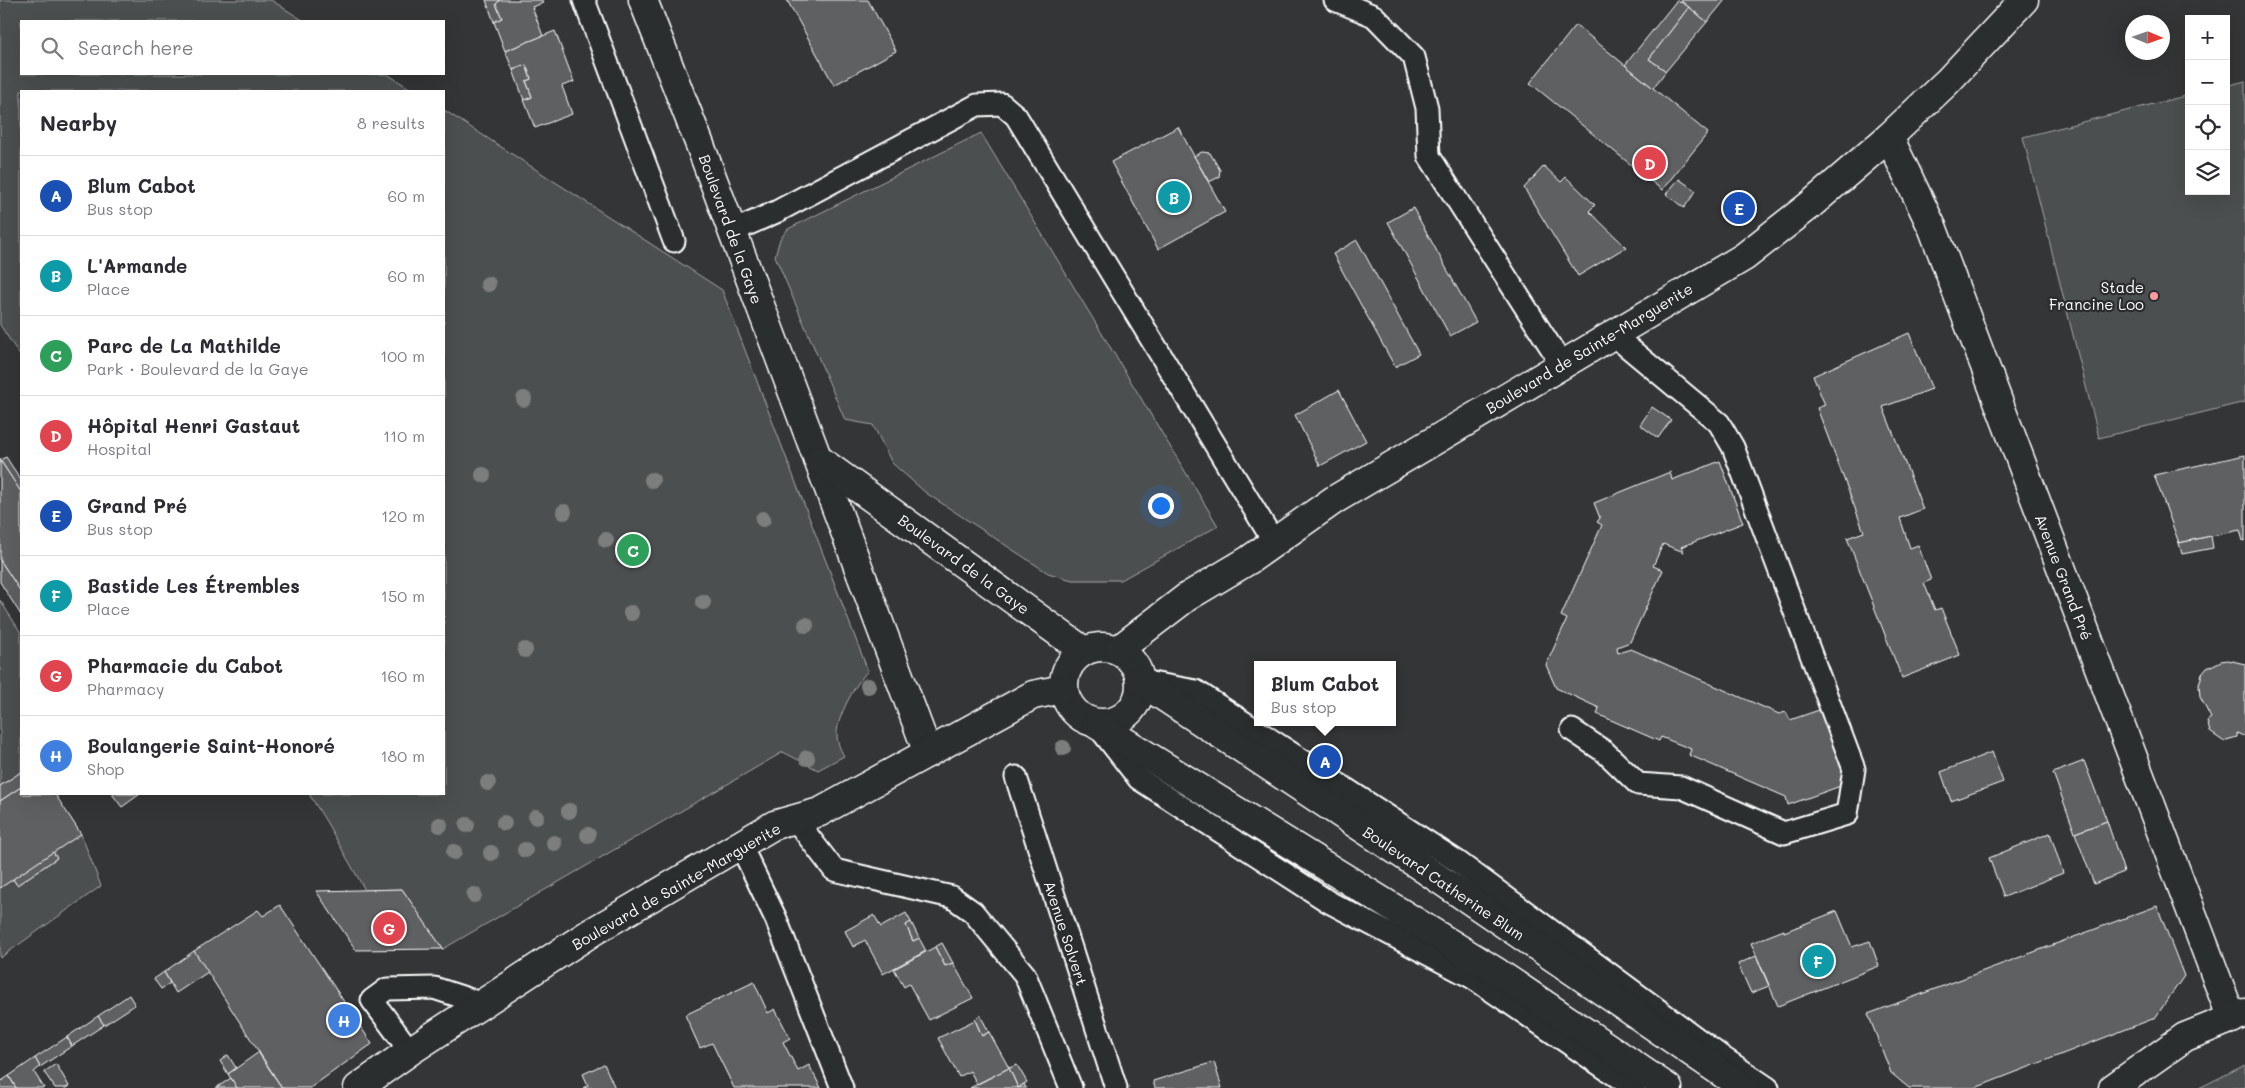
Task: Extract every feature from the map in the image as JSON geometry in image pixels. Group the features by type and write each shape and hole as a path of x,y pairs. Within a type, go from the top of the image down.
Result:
{"street":[{"name":"Boulevard de la Gaye","path":"643,0 733,231 928,754"},
{"name":"Boulevard de Sainte-Marguerite","path":"1118,650 1187,597 1249,560 1334,500 1744,256 1809,206 1889,137 1947,82 2024,0"},
{"name":"Avenue Grand Pré","path":"1889,137 1933,229 2239,1016"},
{"name":"Boulevard de la Gaye","path":"818,459 1084,651"},
{"path":"1096,724 1114,722 1129,713 1138,698 1140,681 1137,668 1129,658 1118,650 1102,646 1084,651 1071,662 1064,675 1063,690 1069,706 1081,718 1096,724 1498,973 1651,1085"},
{"name":"Boulevard Catherine Blum","path":"1140,681 1417,864 1744,1088"},
{"name":"Boulevard de Sainte-Marguerite","path":"358,1088 410,1051 592,932 774,825 820,812 1033,696 1063,690"},
{"path":"2114,1088 2185,1037 2239,1016"}],"lane":[{"path":"584,0 674,241"},
{"path":"1335,0 1374,16 1414,58 1427,108 1429,156 1544,336 1560,366"},
{"path":"733,231 776,212 977,105 1002,104 1016,116 1274,542"},
{"path":"1572,730 1605,752 1638,784 1681,787 1784,834 1847,814 1854,769 1733,447 1719,423 1612,334"},
{"path":"1140,681 1196,691 1458,862 1722,1057 1768,1088"},
{"name":"Avenue Solvert","path":"1016,777 1116,1088"},
{"path":"795,819 834,870 952,898 973,912 1025,974 1071,1088"},
{"path":"741,846 776,919 842,1088"},
{"path":"410,1051 372,1000 386,989 434,988 483,1004"}],"shaded area":[{"path":"0,0 271,0 302,20 20,20 20,75 389,75 412,90 20,90 20,355 0,325"},
{"name":"Stade Francine Loo","path":"2245,81 2245,402 2099,438 2023,137 2185,96 2185,195 2230,195 2230,85"},
{"path":"445,111 722,290 868,671 853,691 840,719 837,737 844,756 818,770 783,752 443,949 402,889 365,890 310,795 445,795"},
{"path":"981,133 1218,526 1121,580 1072,580 1048,573 926,493 892,463 873,425 845,420 775,256 780,239 788,229"},
{"path":"0,600 20,631 20,773 0,786"},
{"path":"81,834 101,886 0,958 0,888 13,879 17,885 57,858 53,852"},
{"path":"2245,1065 2245,1088 2199,1088"}],"building":[{"path":"486,0 500,0 496,4 502,18 494,22"},
{"path":"500,0 542,0 543,3 532,7 543,36 505,51 494,22 502,18 496,4"},
{"path":"787,0 868,0 896,51 834,85"},
{"path":"1677,0 1689,7 1649,59 1666,71 1653,88 1625,65"},
{"path":"1680,0 1725,0 1707,22"},
{"path":"1689,7 1707,22 1666,71 1649,59"},
{"path":"1576,25 1708,133 1662,190 1530,83"},
{"path":"555,31 574,82 562,86 572,114 535,128 524,100 532,97 526,81 531,79 526,65 513,70 505,51"},
{"path":"526,65 531,79 526,81 532,97 524,100 513,70"},
{"path":"1178,127 1225,212 1158,249 1111,162"},
{"path":"1202,152 1210,153 1220,170 1219,177 1209,182 1194,156"},
{"path":"1544,166 1561,182 1566,177 1595,205 1589,211 1626,247 1578,276 1524,188"},
{"path":"1679,179 1696,191 1684,208 1666,194"},
{"path":"1413,208 1476,322 1450,336 1388,222"},
{"path":"1357,240 1419,354 1395,367 1333,254"},
{"path":"1909,333 1932,389 1883,407 1923,509 1900,518 1910,548 1918,545 1931,580 1924,583 1935,610 1941,608 1960,655 1902,678 1847,538 1864,532 1817,408 1825,405 1813,376"},
{"path":"1339,390 1366,441 1320,466 1295,415"},
{"path":"1652,407 1671,420 1658,438 1640,425"},
{"path":"2245,455 2245,540 2243,541 2240,530 2179,543 2154,475"},
{"path":"6,457 20,478 20,490 0,460"},
{"path":"0,460 20,490 20,590 0,560"},
{"path":"1720,461 1743,523 1681,547 1684,552 1663,544 1653,566 1663,570 1630,642 1617,647 1618,653 1631,649 1779,714 1786,712 1790,720 1822,709 1849,783 1788,805 1786,797 1689,755 1691,749 1661,737 1659,741 1597,714 1599,708 1556,688 1546,665 1567,619 1561,616 1602,525 1597,522 1600,518 1594,503 1670,472 1672,480"},
{"path":"2211,536 2213,548 2182,554 2179,543"},
{"path":"0,560 20,590 20,613 0,582"},
{"path":"2228,660 2245,664 2245,737 2237,733 2237,737 2223,741 2210,732 2207,721 2211,718 2200,697 2199,685 2202,674 2207,668 2221,661"},
{"path":"1992,752 2003,782 1951,801 1941,772"},
{"path":"2084,761 2107,821 2075,833 2053,773"},
{"path":"20,773 20,788 0,801 0,786"},
{"path":"20,788 20,795 56,795 81,834 0,888 0,801"},
{"path":"113,795 139,795 122,807"},
{"path":"2107,821 2124,872 2094,884 2075,833"},
{"path":"2050,833 2063,873 2004,897 1989,858"},
{"path":"53,852 57,858 17,885 13,879"},
{"path":"402,889 443,949 356,950 316,891"},
{"path":"280,905 372,1044 310,1088 282,1088 194,951 258,910 263,916"},
{"path":"2157,906 2184,976 2155,1018 1975,1088 1909,1088 1891,1073 1868,1014"},
{"path":"1837,911 1852,947 1870,941 1879,966 1778,1006 1751,943"},
{"path":"906,913 911,922 906,925 913,941 919,938 926,951 883,974 865,940 853,947 845,931 874,915 881,927"},
{"path":"911,922 919,938 913,941 906,925"},
{"path":"942,943 953,963 945,966 935,947"},
{"path":"935,947 945,966 953,963 973,998 929,1020 909,984 904,987 894,969"},
{"path":"194,951 208,972 176,993 164,972"},
{"path":"1756,956 1769,986 1751,993 1738,964"},
{"path":"164,972 170,983 161,989 154,979"},
{"path":"754,982 768,1013 775,1009 790,1038 783,1042 798,1071 809,1065 821,1088 734,1088 712,1043 700,1048 685,1015"},
{"path":"129,995 135,1005 104,1025 98,1016"},
{"path":"980,1015 989,1032 982,1036 975,1020"},
{"path":"98,1016 104,1025 72,1046 67,1037"},
{"path":"975,1020 982,1036 989,1032 1009,1068 977,1084 970,1071 959,1077 938,1038"},
{"path":"67,1037 72,1046 40,1067 35,1058"},
{"path":"259,1052 282,1088 237,1088 228,1074"},
{"path":"228,1055 236,1068 228,1074 220,1061"},
{"path":"35,1058 40,1067 34,1072 44,1088 16,1088 9,1076"},
{"path":"1214,1062 1222,1088 1155,1088 1153,1081"},
{"path":"56,1064 69,1086 66,1088 55,1088 44,1072"},
{"path":"604,1064 615,1088 583,1088 588,1085 583,1074"},
{"path":"1017,1065 1027,1082 1018,1088 1009,1068"},
{"path":"1009,1068 1018,1088 970,1088"},
{"path":"9,1076 16,1088 0,1088 0,1082"},
{"path":"231,1078 237,1088 216,1088"},
{"path":"1024,1084 1026,1088 1018,1088"}],"place":[{"name":"Hôpital Henri Gastaut","path":"1650,163"},
{"name":"L'Armande","path":"1174,197"},
{"name":"Grand Pré","path":"1739,208"},
{"name":"Stade Francine Loo","path":"2154,296"},
{"name":"Parc de La Mathilde","path":"633,550"},
{"name":"Blum Cabot","path":"1325,761"},
{"name":"Pharmacie du Cabot","path":"389,928"},
{"name":"Bastide Les Étrembles","path":"1818,961"},
{"name":"Boulangerie Saint-Honoré","path":"344,1020"}]}
